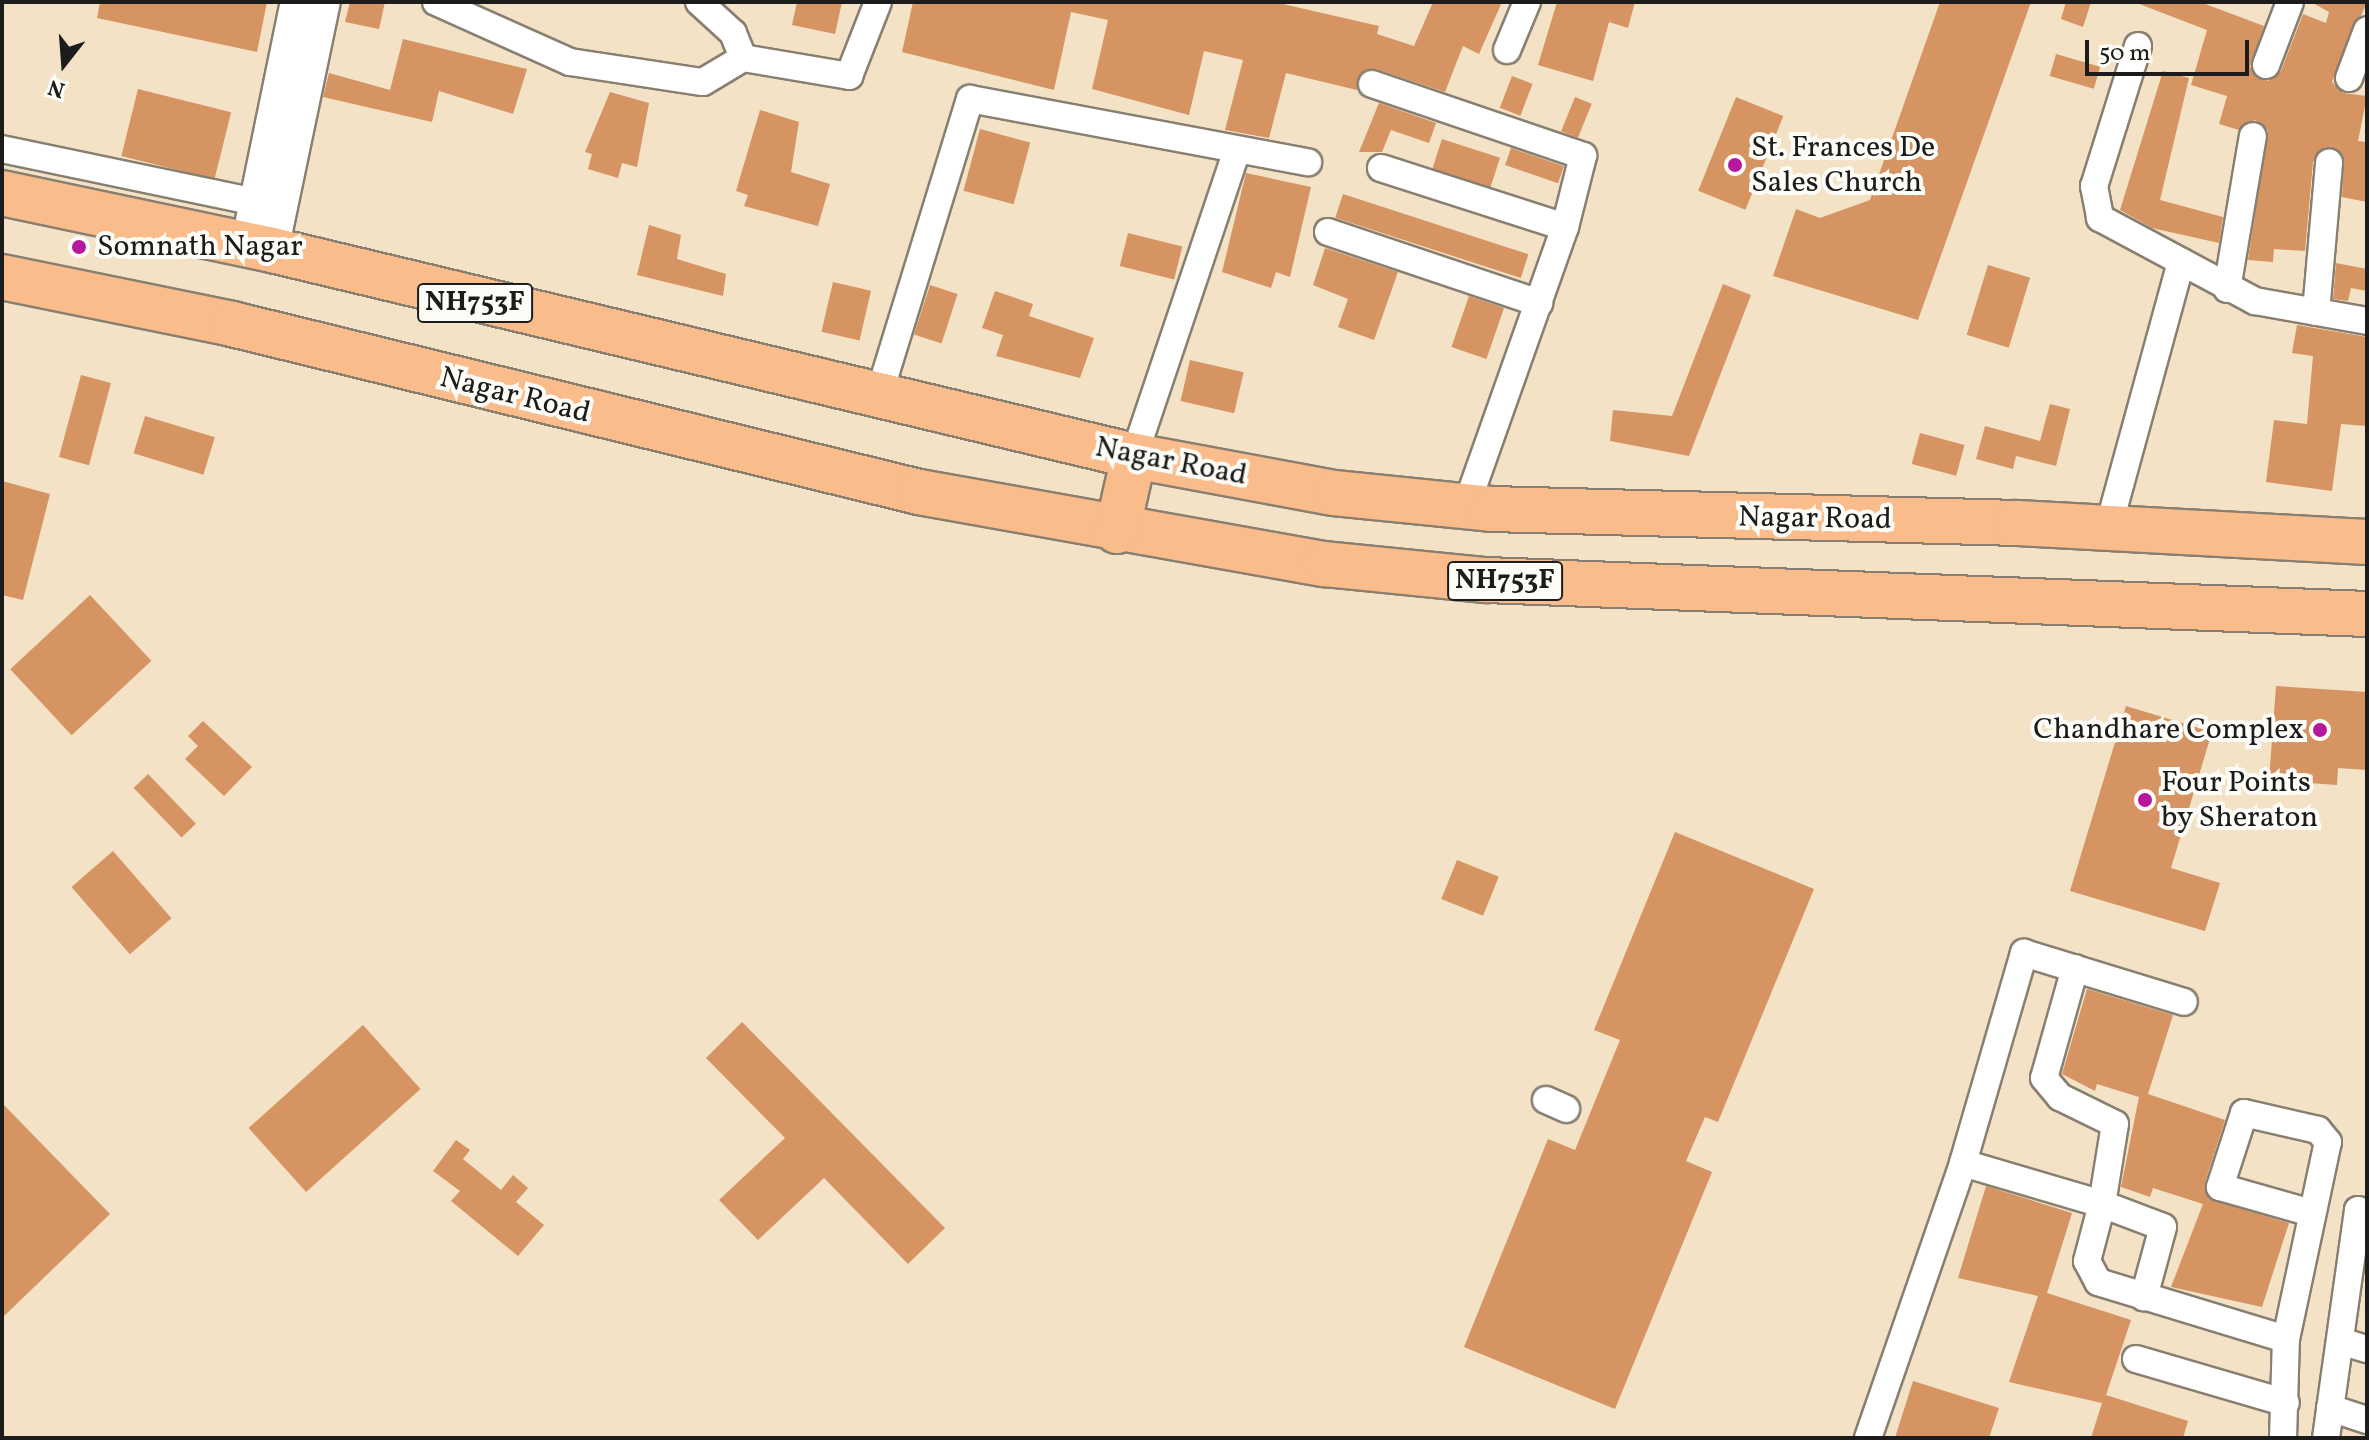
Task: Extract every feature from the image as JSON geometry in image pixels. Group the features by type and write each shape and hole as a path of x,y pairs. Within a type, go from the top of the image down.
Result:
{"highway":[{"name":"Nagar Road","path":"2,193 260,248 878,398 1134,456 1334,493 1466,506 2108,529 2367,542"},
{"name":"Nagar Road","path":"2,277 232,324 888,485 1117,531 1325,564 1486,580 2367,614"},
{"path":"1117,531 1134,456"}],"street":[{"path":"269,205 297,2"},
{"path":"260,248 324,2"},
{"path":"436,2 570,62 642,78 703,82 743,58 849,76 878,2"},
{"path":"699,2 733,33 743,58"},
{"path":"1507,50 1527,2"},
{"path":"2266,65 2290,2"},
{"path":"2349,78 2367,30"},
{"path":"2138,46 2092,206 2100,218 2227,289 2316,312 2367,321"},
{"path":"1372,84 1572,148 1585,166 1466,506"},
{"path":"878,398 970,99 1308,162"},
{"path":"2227,289 2253,136"},
{"path":"2,149 269,205"},
{"path":"1134,456 1237,150"},
{"path":"2316,312 2329,163"},
{"path":"1381,168 1565,227"},
{"path":"1328,232 1539,303"},
{"path":"2108,529 2181,262"},
{"path":"1868,1438 1963,1163 2024,953 2184,1002"},
{"path":"2075,968 2044,1078 2060,1097 2115,1124 2088,1273 2144,1297 2286,1339"},
{"path":"2283,1438 2286,1339 2312,1213 2325,1135 2244,1113 2220,1187 2312,1213"},
{"path":"1963,1163 2102,1204 2163,1227 2144,1297"},
{"path":"2326,1438 2358,1210 2367,1213"},
{"path":"2340,1341 2367,1349"},
{"path":"2136,1359 2286,1403"},
{"path":"2330,1408 2367,1420"}],"building":[{"path":"100,2 267,2 257,52 97,18"},
{"path":"350,2 385,2 379,29 345,22"},
{"path":"797,2 842,2 835,34 792,25"},
{"path":"913,2 1274,2 1379,26 1377,34 1414,46 1433,2 1502,2 1479,54 1463,46 1445,92 1376,69 1361,73 1357,90 1286,73 1269,138 1225,130 1243,60 1204,51 1189,115 1092,89 1108,20 1071,12 1054,90 902,52"},
{"path":"1557,2 1635,2 1628,28 1609,22 1593,81 1538,65"},
{"path":"1940,2 2031,2 1918,320 1773,276 1796,209 1820,218 1870,200"},
{"path":"2066,2 2091,2 2083,27 2061,19"},
{"path":"2134,2 2200,2 2264,26 2250,67 2268,81 2281,71 2303,14 2326,23 2329,12 2311,2 2367,2 2332,82 2343,93 2367,96 2358,141 2367,142 2367,202 2342,197 2344,157 2322,149 2313,162 2305,251 2274,249 2273,262 2248,260 2268,130 2255,120 2239,130 2219,124 2227,96 2191,85 2207,30"},
{"path":"403,39 527,69 513,114 439,91 432,122 323,97 329,73 390,90"},
{"path":"2056,54 2100,67 2094,89 2050,76"},
{"path":"2163,71 2189,78 2160,200 2223,217 2219,243 2152,228 2120,210"},
{"path":"1512,76 1533,84 1520,116 1500,108"},
{"path":"138,89 231,112 214,179 121,156"},
{"path":"610,92 649,103 637,167 622,163 618,178 588,169 592,154 585,152"},
{"path":"1575,97 1592,104 1578,138 1561,131"},
{"path":"1736,97 1783,116 1745,210 1698,191"},
{"path":"1379,103 1436,123 1429,143 1391,130 1382,152 1359,152"},
{"path":"760,110 799,122 791,172 830,184 818,226 744,206 748,195 736,191"},
{"path":"980,129 1030,142 1014,204 963,191"},
{"path":"1442,139 1500,158 1490,187 1432,168"},
{"path":"1511,148 1564,166 1558,183 1505,165"},
{"path":"1246,173 1311,187 1290,277 1276,272 1271,288 1222,272"},
{"path":"1343,194 1528,254 1521,278 1335,218"},
{"path":"649,225 681,235 677,259 726,274 723,296 637,275"},
{"path":"1128,233 1182,247 1174,280 1120,266"},
{"path":"1325,248 1398,272 1374,340 1338,327 1348,299 1313,285"},
{"path":"2336,263 2367,269 2367,291 2351,288 2348,301 2333,299"},
{"path":"1988,265 2030,278 2009,348 1967,335"},
{"path":"833,282 871,291 860,340 822,332"},
{"path":"1723,284 1751,295 1689,456 1610,441 1613,410 1672,416"},
{"path":"930,285 958,294 942,343 914,334"},
{"path":"995,291 1033,304 1029,316 1094,338 1080,378 996,356 1003,335 982,328"},
{"path":"1469,296 1504,308 1486,359 1451,347"},
{"path":"2297,325 2367,337 2367,426 2341,424 2332,491 2266,482 2274,420 2307,424 2313,356 2292,353"},
{"path":"1190,360 1244,372 1234,413 1181,401"},
{"path":"81,375 111,383 89,465 59,457"},
{"path":"2050,404 2070,409 2056,466 2016,456 2013,469 1976,459 1985,426 2040,441"},
{"path":"145,416 215,437 203,475 134,453"},
{"path":"1920,433 1964,445 1956,476 1912,464"},
{"path":"2,481 50,494 23,600 2,595"},
{"path":"90,595 151,661 72,735 10,669"},
{"name":"Chandhare Complex","path":"2276,686 2367,692 2367,770 2338,768 2337,785 2269,780"},
{"name":"Four Points by Sheraton","path":"2126,706 2212,732 2171,868 2220,883 2205,931 2070,891"},
{"path":"203,721 252,767 224,796 185,759 198,746 188,736"},
{"path":"148,774 196,824 182,838 134,788"},
{"path":"1675,832 1814,889 1718,1122 1705,1117 1686,1161 1712,1172 1615,1409 1464,1347 1548,1139 1575,1150 1620,1040 1594,1030"},
{"path":"113,851 171,918 130,954 71,887"},
{"path":"1457,860 1499,877 1483,916 1441,899"},
{"path":"2087,989 2173,1015 2148,1094 2225,1120 2205,1182 2209,1199 2289,1223 2262,1307 2171,1287 2203,1204 2153,1188 2150,1197 2121,1187 2139,1097 2097,1084 2095,1091 2062,1074"},
{"path":"742,1022 945,1228 908,1264 824,1178 758,1240 719,1200 785,1138 706,1058"},
{"path":"363,1025 421,1089 306,1192 249,1128"},
{"path":"2,1103 110,1214 2,1318"},
{"path":"456,1140 470,1150 463,1159 501,1190 513,1175 528,1188 516,1202 544,1225 518,1256 451,1201 460,1191 433,1171"},
{"path":"1986,1186 2072,1213 2047,1293 2131,1320 2106,1395 2188,1421 2183,1438 2091,1438 2102,1403 2009,1382 2038,1296 1958,1278"},
{"path":"1913,1381 1999,1408 1989,1438 1895,1438"}],"place":[{"name":"St. Frances De Sales Church","path":"1735,165"},
{"name":"Somnath Nagar","path":"79,247"},
{"name":"Chandhare Complex","path":"2320,730"},
{"name":"Four Points by Sheraton","path":"2145,800"}]}
